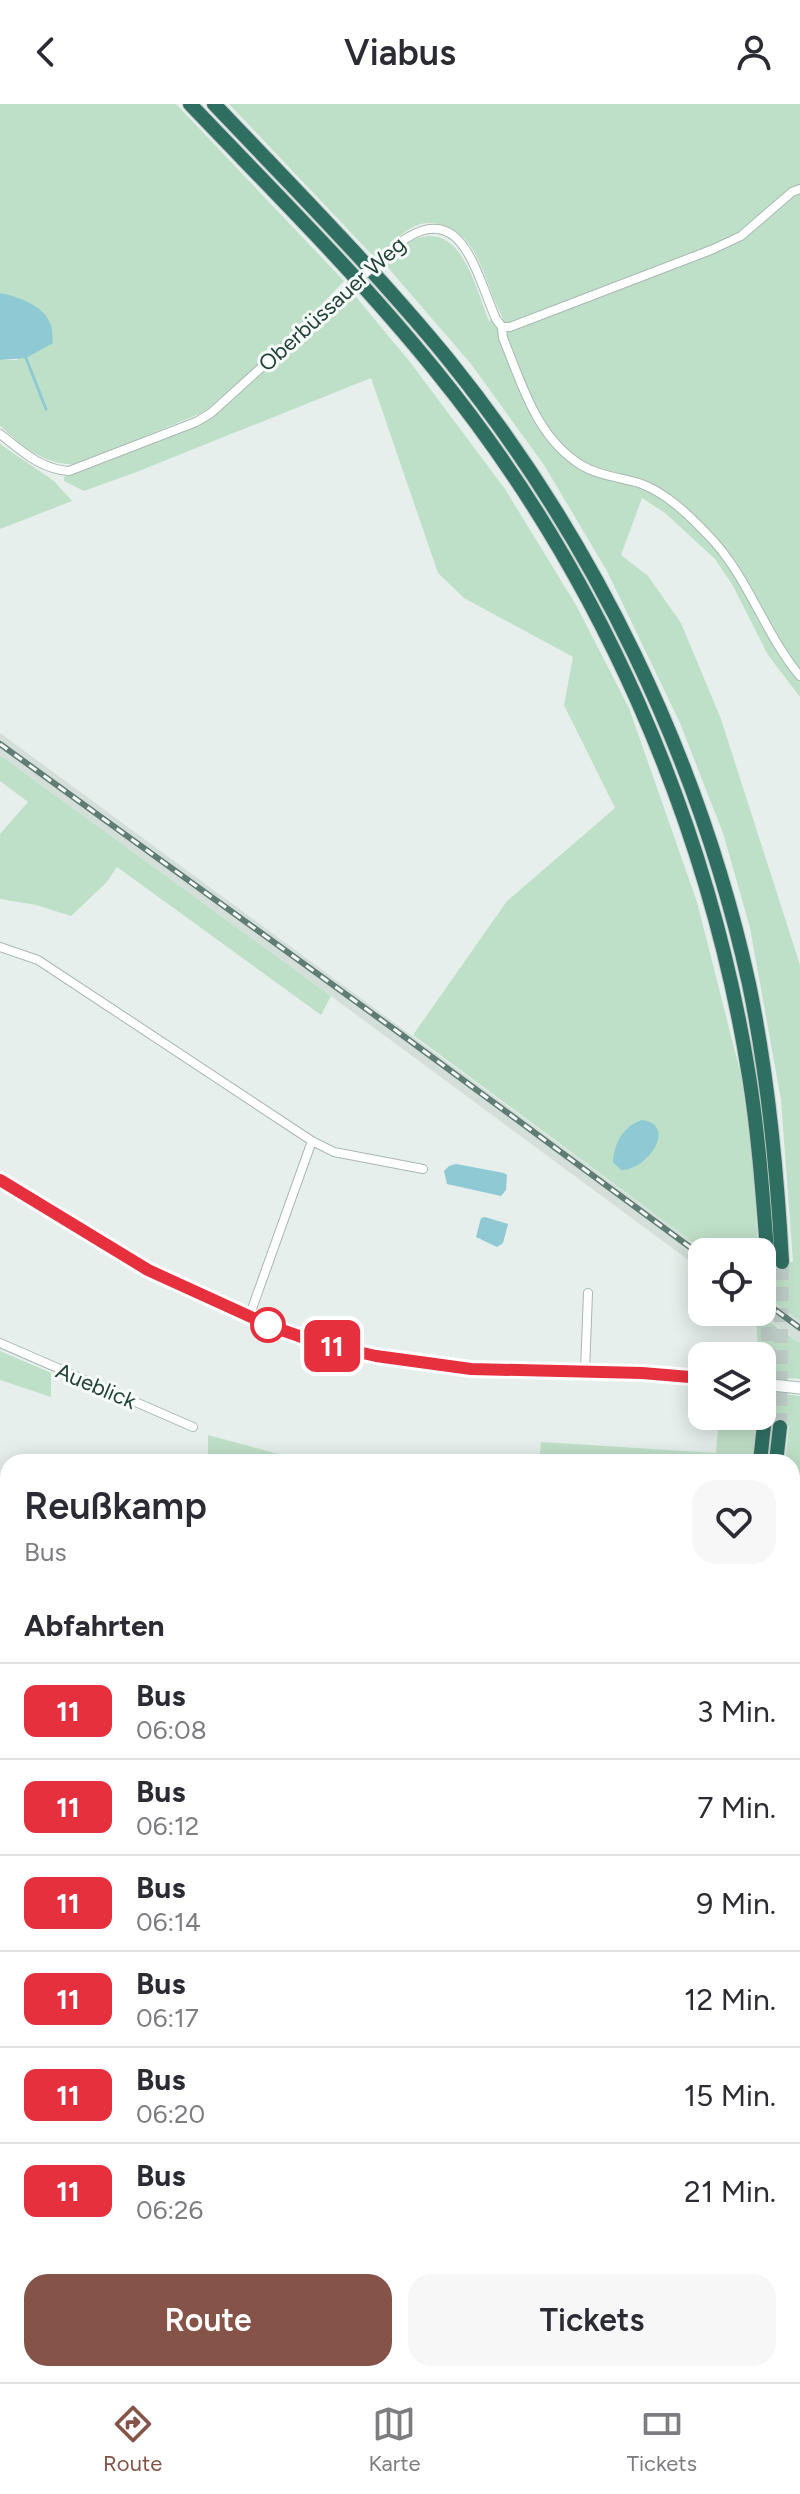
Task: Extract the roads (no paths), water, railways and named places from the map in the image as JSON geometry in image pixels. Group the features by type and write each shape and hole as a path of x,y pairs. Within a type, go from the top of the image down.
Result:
{"highway":[{"path":"190,104 346,268 436,372 478,426 538,515 599,621 668,775 712,910 749,1076 775,1262 777,1165 749,984 729,907 684,770 615,613 525,463 449,361 367,265 214,104"},
{"path":"777,1454 780,1427"},
{"path":"761,1454 763,1430"}],"main road":[{"path":"0,1180 148,1270 249,1317 319,1343 376,1356 471,1369 688,1377"},
{"path":"776,1385 800,1388"}],"street":[{"path":"800,189 792,192 741,236 510,327 502,327 503,338 532,408 545,430 580,464 608,476 647,486 674,504 709,535 740,574 781,654 800,676"},
{"name":"Oberbüssauer Weg","path":"0,434 43,465 69,471 196,422 211,413 392,249 420,229 438,228 454,235 467,251 502,327"},
{"path":"0,947 38,960 312,1141 334,1152 423,1169"},
{"path":"249,1317 312,1141"},
{"path":"585,1371 588,1293"},
{"name":"Aueblick","path":"0,1343 193,1427"}],"water":[{"path":"0,293 21,299 42,311 51,325 53,343 26,358 0,360"},
{"path":"642,1120 653,1124 658,1130 655,1147 641,1163 621,1170 613,1162 615,1149 625,1131"},
{"path":"456,1164 504,1173 507,1175 506,1190 501,1196 447,1184 444,1171"},
{"path":"481,1218 508,1224 503,1243 497,1247 476,1237"}],"waterway":[{"path":"26,358 46,409"}],"tunnel":[{"path":"780,1427 782,1262"},
{"path":"768,1326 768,1342"}],"railway":[{"path":"0,744 688,1246"},
{"path":"776,1310 800,1328"}]}
